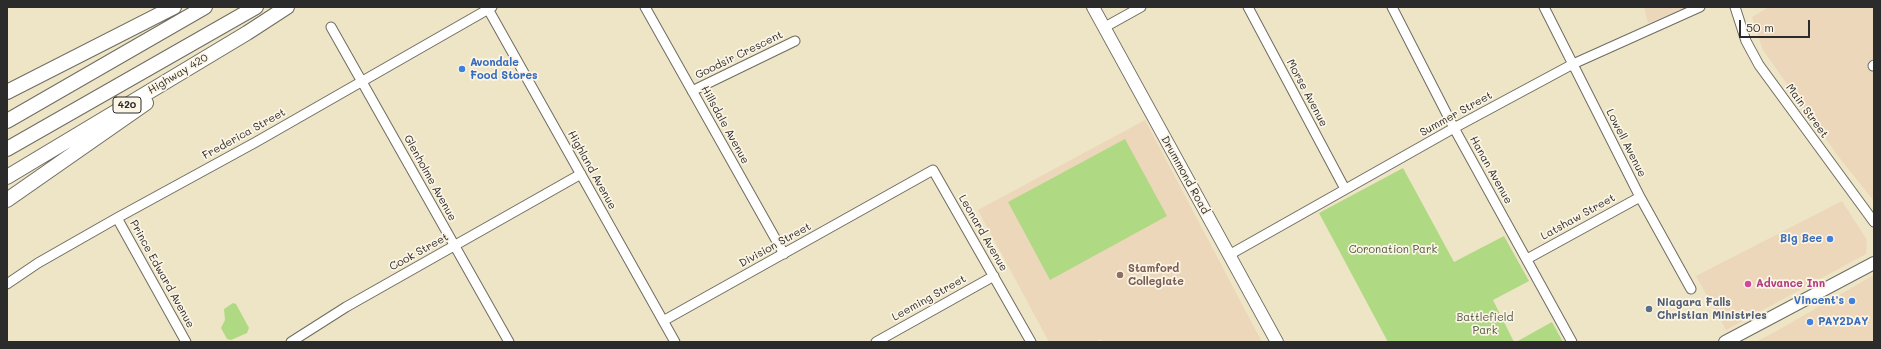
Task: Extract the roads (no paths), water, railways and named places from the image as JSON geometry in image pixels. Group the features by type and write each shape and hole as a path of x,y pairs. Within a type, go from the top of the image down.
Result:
{"highway":[{"path":"7,92 174,7"},
{"path":"7,121 205,7"},
{"path":"7,149 256,7"},
{"name":"Highway 420","path":"7,177 247,33 287,7"},
{"path":"7,200 247,33"}],"main road":[{"name":"Drummond Road","path":"1093,7 1277,342"},
{"path":"1725,342 1874,263"}],"street":[{"name":"Hillsdale Avenue","path":"646,7 784,254"},
{"path":"1105,27 1141,7"},
{"name":"Morse Avenue","path":"1248,7 1345,189"},
{"name":"Hanan Avenue","path":"1392,7 1454,128 1572,342"},
{"name":"Lowell Avenue","path":"1544,7 1640,197 1691,289"},
{"name":"Summer Street","path":"1229,255 1454,128 1573,64 1700,7"},
{"name":"Main Street","path":"1735,7 1746,41 1760,65 1815,143 1874,222"},
{"name":"Frederica Street","path":"7,285 38,263 256,142 490,8"},
{"name":"Highland Avenue","path":"490,8 675,342"},
{"name":"Glenholme Avenue","path":"331,27 509,342"},
{"name":"Goodsir Crescent","path":"692,91 796,41"},
{"name":"Leonard Avenue","path":"898,188 933,170 1031,342"},
{"name":"Cook Street","path":"291,342 301,340 346,307 581,174"},
{"name":"Division Street","path":"663,321 784,254 898,188"},
{"name":"Latshaw Street","path":"1527,259 1640,197"},
{"name":"Prince Edward Avenue","path":"117,218 186,342"},
{"name":"Leeming Street","path":"876,342 994,276"}],"place":[{"name":"Avondale Food Stores","path":"462,69"},
{"name":"Big Bee","path":"1830,239"},
{"name":"Stamford Collegiate","path":"1120,275"},
{"name":"Advance Inn","path":"1748,284"},
{"name":"Vincent's","path":"1852,301"},
{"name":"Niagara Falls Christian Ministries","path":"1649,309"},
{"name":"PAY2DAY","path":"1810,322"}],"park label":[{"name":"Coronation Park","path":"1393,250"},
{"name":"Battlefield Park","path":"1485,324"}]}
